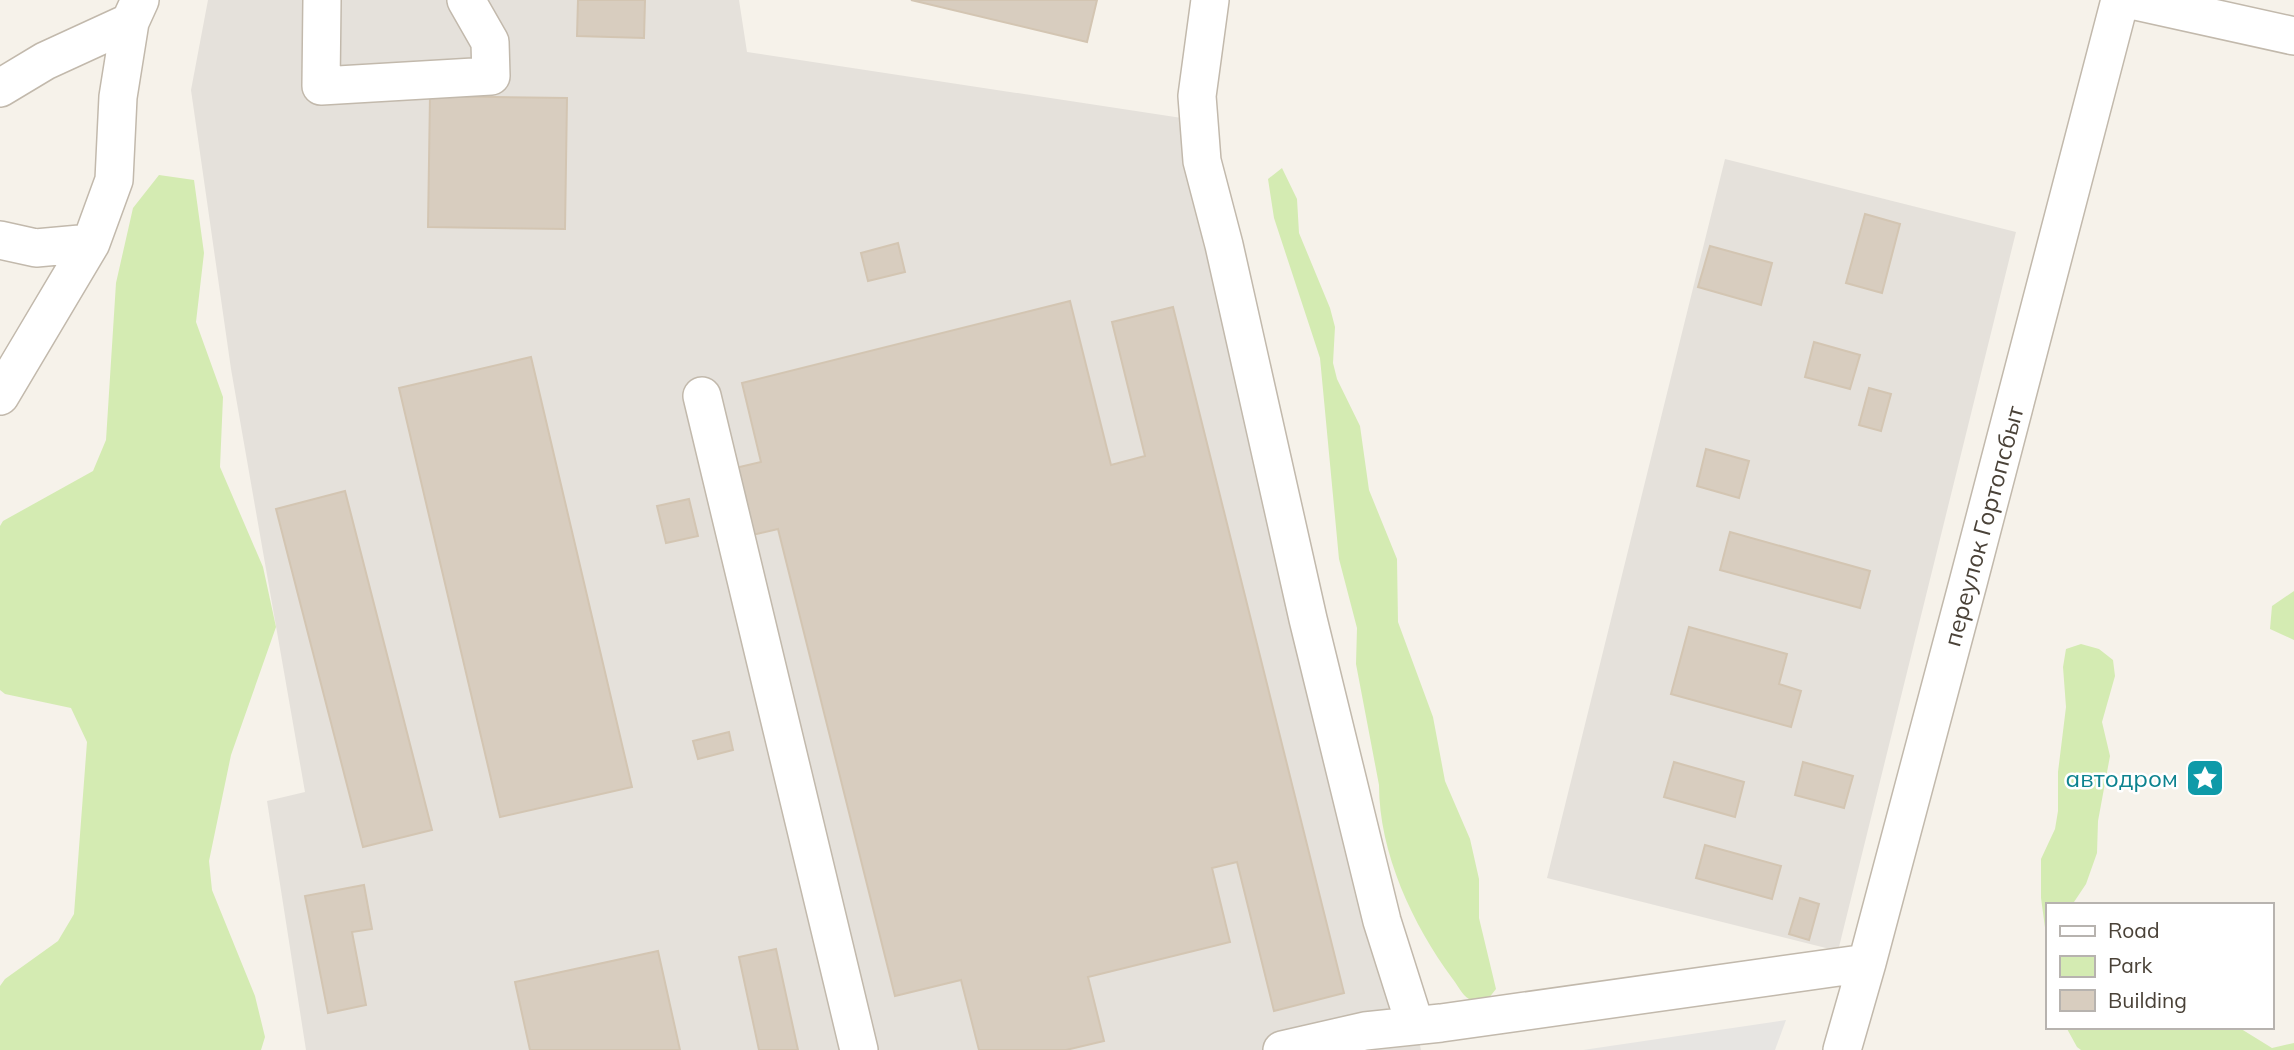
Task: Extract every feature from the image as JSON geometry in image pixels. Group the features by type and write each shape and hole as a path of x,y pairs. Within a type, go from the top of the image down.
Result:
{"street":[{"path":"322,0 321,86 491,76 490,42 466,0"},
{"path":"1210,0 1197,96 1202,160 1224,245 1308,619 1376,895 1415,1025"},
{"name":"переулок Гортопсбыт","path":"1842,1050 2120,0"},
{"path":"2131,0 2294,36"},
{"path":"0,88 135,11"},
{"path":"5,383 91,243 114,180 118,97 135,11"},
{"path":"0,240 36,248 91,243"},
{"path":"702,396 859,1050"},
{"path":"1282,1050 1365,1031 1867,963"}],"shaded area":[{"path":"208,0 739,0 747,52 1208,122 1421,1050 306,1050 267,801 305,792 231,369 191,90"},
{"path":"1725,159 2016,232 1838,951 1547,878"},
{"path":"1786,1020 1775,1050 1583,1050"}],"green space":[{"path":"1282,168 1297,199 1299,233 1330,308 1335,327 1333,363 1337,379 1360,426 1369,490 1397,559 1398,622 1433,717 1445,781 1470,839 1479,879 1479,918 1496,989 1484,1004 1464,995 1424,935 1401,887 1385,836 1379,785 1356,664 1357,628 1339,559 1320,358 1274,218 1268,179"},
{"path":"159,175 194,180 204,253 196,322 223,397 220,467 263,567 276,627 231,755 209,861 212,890 255,996 265,1037 261,1050 0,1050 0,986 5,979 58,941 74,914 87,742 71,708 5,694 0,690 0,526 3,521 93,471 106,440 116,283 133,208"},
{"path":"2294,591 2294,640 2270,629 2272,606"},
{"path":"2081,644 2099,649 2113,660 2115,676 2102,722 2110,756 2098,821 2097,853 2086,884 2073,903 2046,903 2046,935 2041,898 2041,859 2055,829 2058,811 2058,772 2066,707 2063,667 2066,649"},
{"path":"2067,1029 2241,1029 2272,1048 2294,1043 2294,1050 2081,1050"}],"building":[{"path":"578,0 645,0 644,38 577,36"},
{"path":"911,0 1097,0 1087,42"},
{"path":"430,96 567,98 565,229 428,227"},
{"path":"1865,214 1900,224 1882,293 1846,283"},
{"path":"898,243 905,272 868,281 861,253"},
{"path":"1710,246 1772,263 1761,305 1698,287"},
{"path":"1070,301 1111,465 1145,456 1112,322 1173,307 1344,993 1274,1011 1237,862 1212,868 1230,942 1088,977 1104,1041 1066,1050 979,1050 961,980 895,996 778,529 748,536 731,469 761,462 742,383"},
{"path":"1814,342 1860,355 1850,389 1805,377"},
{"path":"531,357 632,787 500,817 399,388"},
{"path":"1869,388 1891,394 1881,431 1859,425"},
{"path":"1706,449 1749,461 1739,498 1697,486"},
{"path":"345,491 432,830 363,847 276,509"},
{"path":"689,499 698,536 666,543 657,506"},
{"path":"1730,532 1870,571 1860,608 1720,570"},
{"path":"1689,627 1787,654 1779,684 1801,691 1791,727 1671,694"},
{"path":"729,732 733,750 698,759 693,741"},
{"path":"1674,762 1744,782 1735,817 1664,797"},
{"path":"1803,762 1853,776 1844,808 1795,795"},
{"path":"1705,845 1781,866 1772,899 1696,878"},
{"path":"364,885 372,929 352,932 366,1005 328,1013 305,896"},
{"path":"1800,898 1819,904 1809,940 1789,934"},
{"path":"776,949 798,1050 759,1050 739,957"},
{"path":"658,951 680,1050 530,1050 515,982"}],"place":[{"name":"автодром","path":"2205,778"}]}
